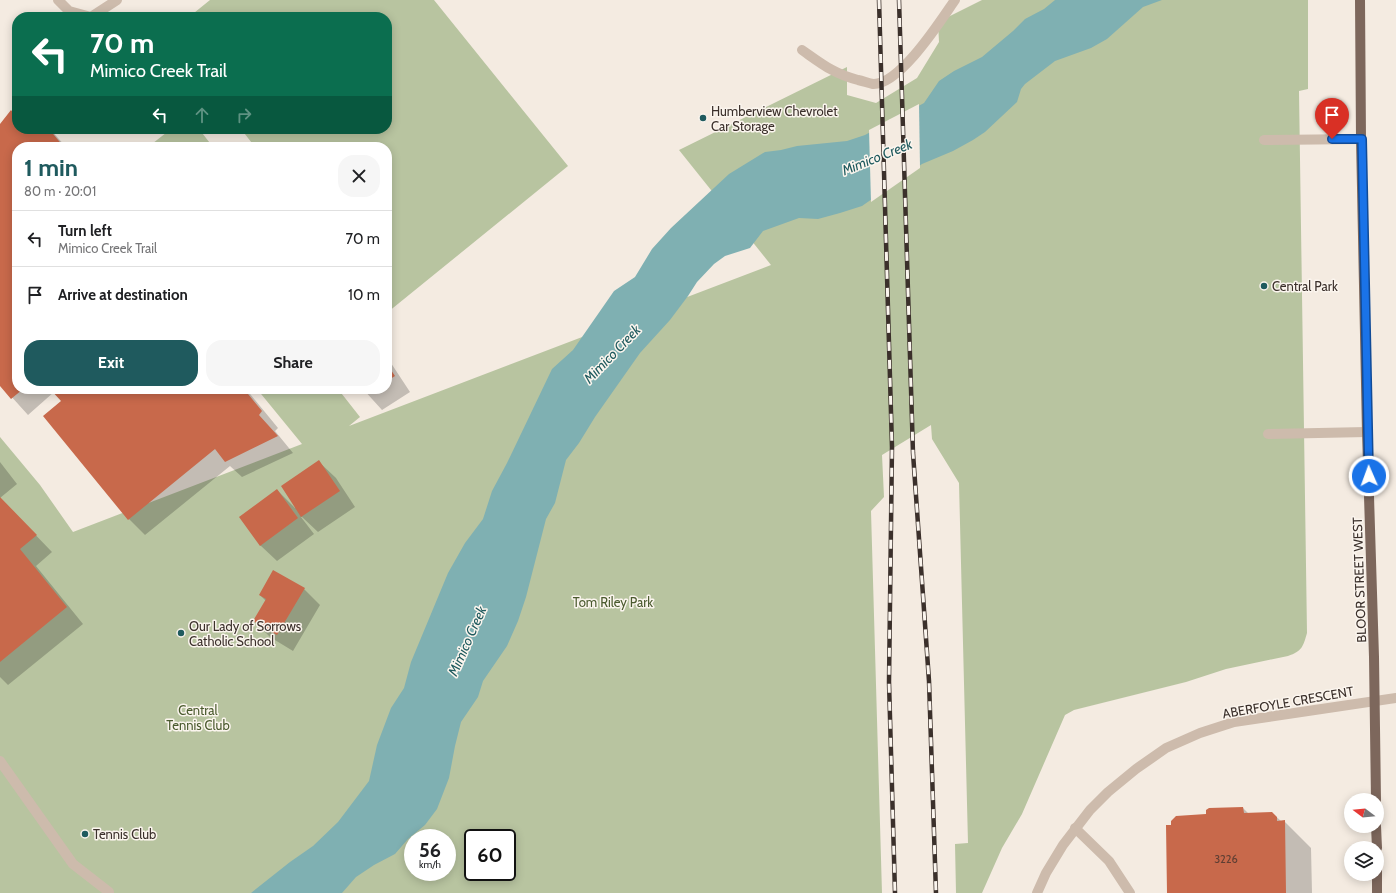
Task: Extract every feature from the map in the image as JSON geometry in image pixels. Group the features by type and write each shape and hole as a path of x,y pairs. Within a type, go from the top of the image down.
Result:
{"main road":[{"name":"BLOOR STREET WEST","path":"1360,0 1367,432 1372,565 1376,793"},
{"path":"1377,881 1377,893"}],"street":[{"path":"58,0 69,11 73,12"},
{"path":"99,12 117,0"},
{"path":"802,50 831,71 845,77 873,84 882,82 902,68 928,39 955,0"},
{"path":"1264,140 1362,139"},
{"path":"1268,434 1367,432"},
{"name":"ABERFOYLE CRESCENT","path":"1037,893 1046,873 1075,828 1099,801 1136,769 1166,748 1200,733 1234,722 1396,698"},
{"path":"2,768 73,864 109,892"},
{"path":"1075,828 1109,861 1130,893"}],"green space":[{"path":"210,0 434,0 568,166 392,309 392,142 251,142 245,134 392,134 392,12 195,12"},
{"name":"Tom Riley Park","path":"982,0 1308,0 1308,89 1299,91 1307,633 1303,645 1299,650 1288,656 1226,669 1186,682 1074,710 1065,715 1022,814 1002,848 982,893 956,893 955,844 968,843 959,483 932,439 931,425 882,455 884,497 871,511 882,893 0,893 0,437 40,485 73,532 302,444 261,394 342,394 360,417 349,426 771,265 679,150 847,67 847,95 876,103 917,78 939,42 938,22"},
{"path":"165,134 203,134 209,142 154,142"}],"water":[{"name":"Mimico Creek","path":"1055,0 1162,0 1143,7 1107,39 1091,48 1055,61 1025,84 1021,89 1017,102 985,132 953,151 922,164 862,206 818,219 799,218 763,231 750,248 725,256 714,264 697,282 670,320 640,353 566,460 555,503 546,519 526,597 518,621 507,646 483,681 478,697 461,722 449,778 437,809 420,829 404,829 404,844 395,854 356,877 342,893 251,893 313,846 338,822 369,781 377,745 391,708 404,688 411,662 448,573 465,543 483,519 492,491 552,369 573,350 614,291 635,277 652,249 671,228 729,174 765,152 797,146 847,141 865,135 924,103 939,81 954,71 982,57 1025,19 1044,9"}],"pier":[{"path":"919,104 920,168 871,202 869,130"}],"building":[{"path":"11,110 12,134 53,134 60,142 12,142 12,394 17,394 11,399 0,386 0,124"},
{"path":"55,394 248,394 262,411 259,415 278,436 225,462 215,449 128,520 43,416 61,401"},
{"path":"319,460 340,491 301,517 281,486"},
{"path":"277,489 298,518 260,546 239,517"},
{"path":"0,497 37,535 20,549 67,607 0,662"},
{"path":"273,570 305,588 277,635 253,621 266,599 259,595"},
{"path":"1243,807 1244,813 1272,812 1277,817 1277,821 1285,820 1286,893 1167,893 1166,825 1171,825 1171,821 1176,816 1206,814 1206,810 1209,808"}],"railway":[{"path":"879,0 892,447 889,682 895,893"},
{"path":"899,0 913,453 929,681 936,893"}],"place":[{"name":"Humberview Chevrolet Car Storage","path":"703,118"},
{"name":"Central Park","path":"1264,286"},
{"name":"Our Lady of Sorrows Catholic School","path":"181,633"},
{"name":"Tennis Club","path":"85,834"}],"route":[{"path":"1332,139 1362,139 1369,476"}],"park label":[{"name":"Central Tennis Club","path":"198,718"}]}
